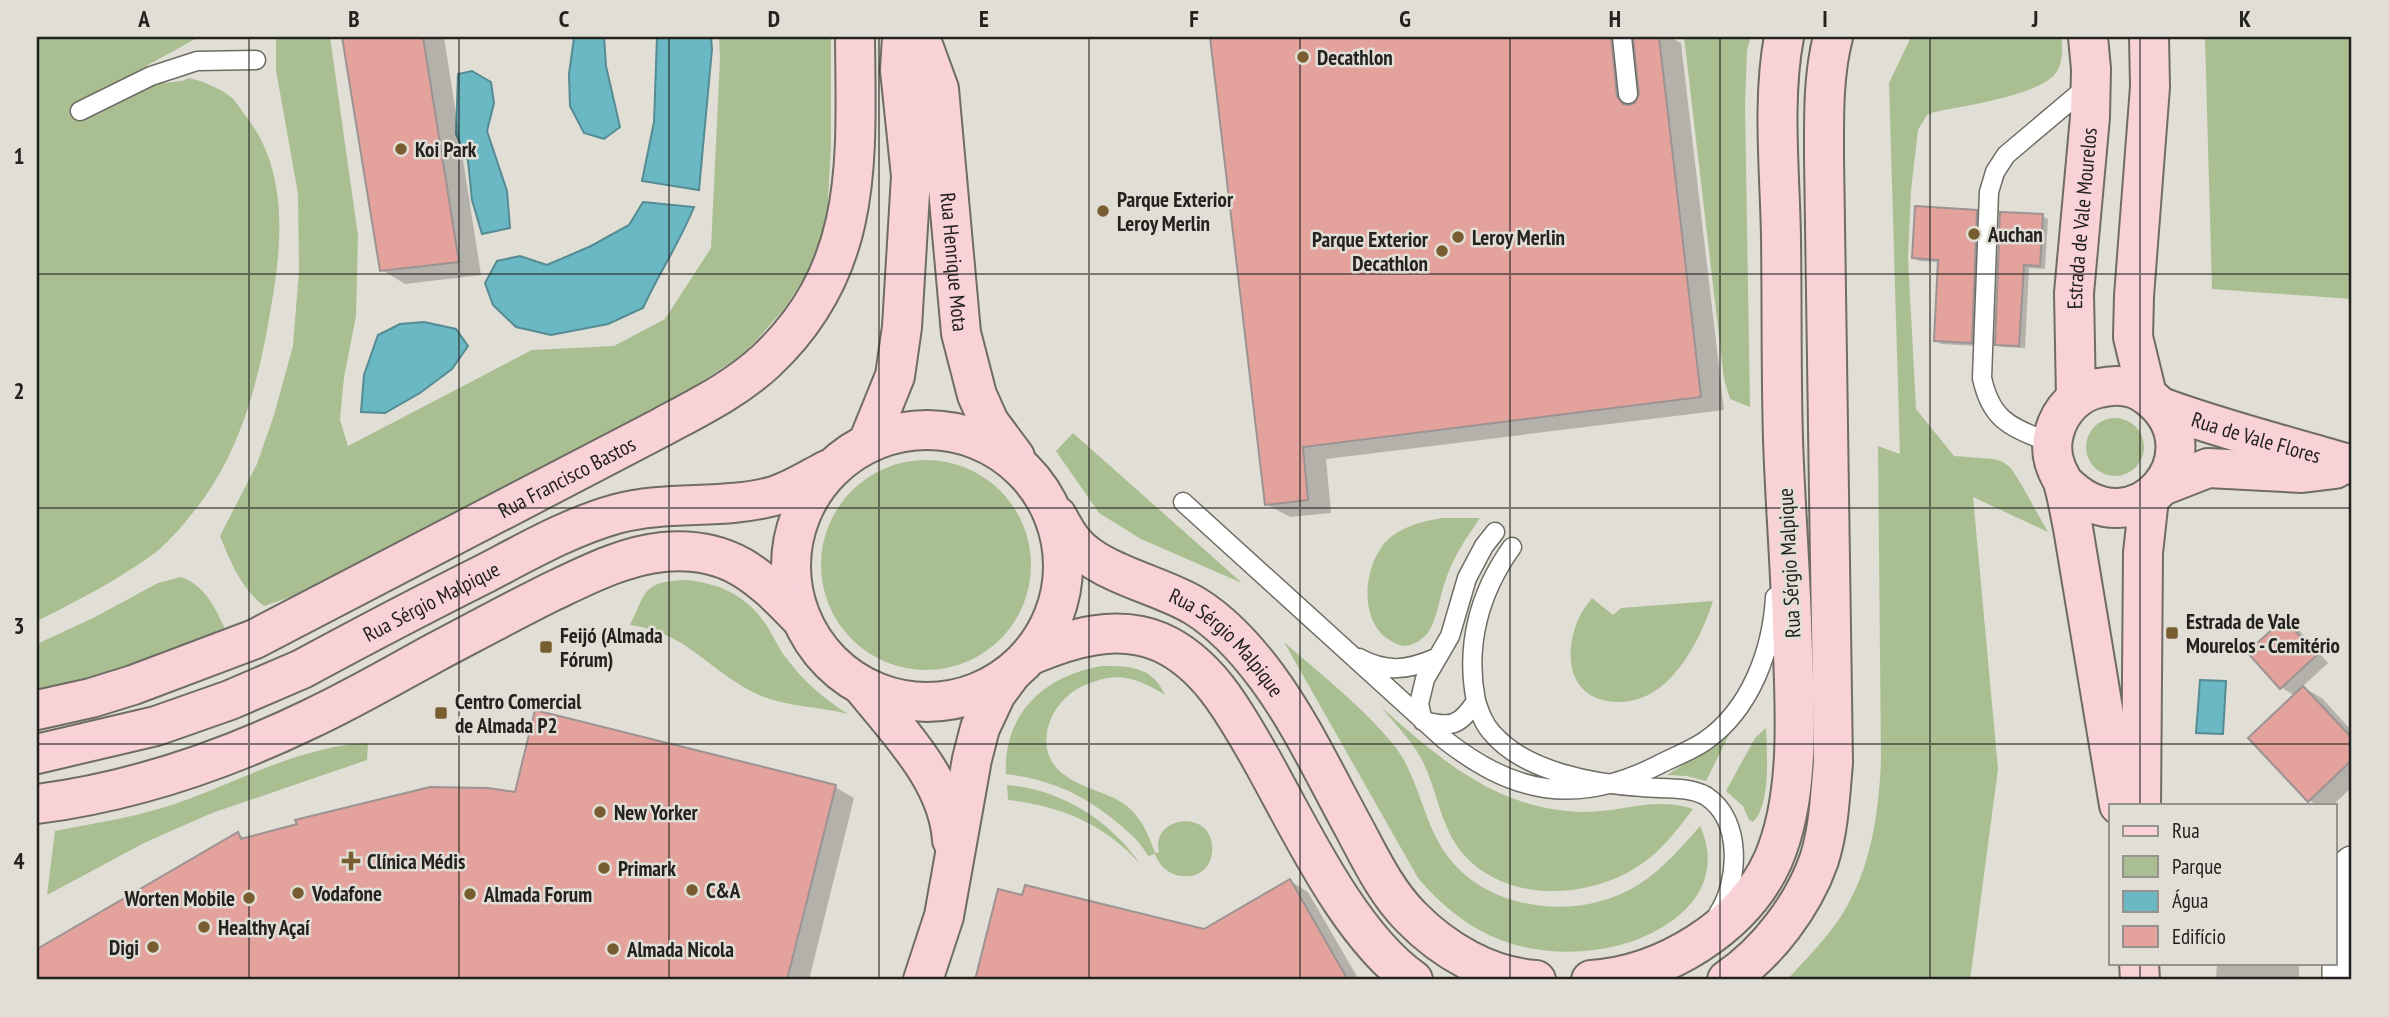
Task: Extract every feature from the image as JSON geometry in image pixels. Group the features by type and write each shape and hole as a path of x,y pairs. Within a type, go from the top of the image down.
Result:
{"street":[{"name":"Rua Francisco Bastos","path":"37,710 133,685 255,639 662,427 716,397 765,362 785,341 815,299 837,252 846,224 856,142 855,37"},
{"path":"872,37 884,171 905,263"},
{"name":"Rua Henrique Mota","path":"869,440 895,376 902,327 911,176 900,70 902,37"},
{"name":"Rua Henrique Mota","path":"919,37 939,89 961,333 977,395 989,422 1029,475"},
{"name":"Rua Sérgio Malpique","path":"1591,980 1639,971 1669,959 1701,941 1736,912 1760,885 1774,858 1785,822 1791,792 1793,671 1783,439 1779,117 1784,37"},
{"name":"Rua Sérgio Malpique","path":"1727,980 1775,935 1810,882 1825,836 1830,803 1833,763 1824,157 1825,85 1833,37"},
{"name":"Estrada de Vale Mourelos","path":"2076,398 2074,293 2091,82 2088,37"},
{"path":"2141,804 2143,552 2156,492 2171,471 2175,455 2175,438 2170,422 2154,401 2133,337 2150,87 2149,37"},
{"path":"2119,804 2064,483 2055,464 2052,444 2063,411 2076,398 2092,389 2111,385 2130,387 2154,401"},
{"name":"Rua de Vale Flores","path":"2154,401 2208,425 2253,435 2352,466"},
{"path":"800,618 789,566 800,513 830,468 869,440 911,428 955,431 996,446 1029,475"},
{"name":"Rua de Vale Flores","path":"2156,492 2208,468 2302,473 2352,466"},
{"name":"Rua Sérgio Malpique","path":"37,754 156,726 253,691 302,669 547,541 595,521 643,509 679,504 728,503 774,496 793,489 830,468"},
{"name":"Rua Sérgio Malpique","path":"1029,475 1074,544 1092,558 1195,606 1242,645 1286,704 1375,867 1409,916 1461,956 1495,972 1536,980"},
{"path":"2064,483 2077,497 2094,506 2113,509 2132,506 2156,492"},
{"path":"923,980 944,916 980,728 996,694 1051,622 1062,585 1062,546 1051,508"},
{"path":"37,804 163,776 271,737 597,570 663,552 705,553 729,559 768,585 800,618 826,659 863,687 923,763 940,794 952,832 954,861"},
{"name":"Rua Sérgio Malpique","path":"863,687 900,701 939,703 976,694 1020,665 1071,640 1118,633 1160,642 1191,661 1228,702 1333,886 1370,939 1413,980"},
{"path":"2340,980 2342,900 2352,864"}],"lane":[{"path":"1622,37 1628,94"},
{"path":"80,111 151,76 197,61 256,60"},
{"path":"2052,444 2009,424 1996,414 1986,396 1982,378 1989,192 1995,172 2006,155 2091,82"},
{"path":"1512,547 1492,578 1476,623 1471,677 1482,718 1493,734 1508,747 1549,769 1609,785 1637,776 1705,741 1728,721 1758,673 1774,609 1783,439"},
{"path":"1184,502 1423,722 1468,757 1503,776 1542,787 1563,789 1609,785 1684,790 1705,796 1720,811 1730,827 1734,848 1731,877 1723,907 1701,941"},
{"path":"1423,722 1419,704 1420,692 1450,636 1468,578 1495,531"},
{"path":"1347,651 1367,662 1400,669 1415,667 1436,658"},
{"path":"1423,722 1448,726 1468,715 1476,701"}],"green space":[{"path":"37,37 199,37 146,66 155,84 189,78 219,89 237,104 259,137 270,160 279,210 279,236 266,338 254,387 238,435 216,480 186,521 156,552 113,580 37,621"},
{"path":"276,37 330,37 358,236 356,316 344,377 340,420 348,446 532,350 614,346 665,319 711,248 719,37 831,37 831,144 827,219 809,270 784,309 743,355 642,419 545,465 305,592 264,606 243,583 220,536 257,464 293,346 299,271 298,194 276,70"},
{"path":"1684,37 1751,37 1747,50 1745,105 1750,407 1730,399 1724,379"},
{"path":"1911,37 2061,37 2060,66 2046,82 2016,94 1927,115 1918,130 1911,190 1908,258 1916,409 1954,456 1994,459 2011,468 2048,532 1973,497 1998,769 1970,980 1787,980 1831,931 1853,896 1867,859 1878,800 1881,760 1878,446 1900,454 1889,83"},
{"path":"2205,37 2352,37 2352,299 2212,289"},
{"path":"2115,418 2126,420 2139,431 2144,447 2142,458 2131,471 2115,476 2104,474 2091,463 2086,447 2088,436 2099,423"},
{"path":"1073,433 1242,583 1141,539 1099,513 1056,451"},
{"path":"926,460 966,468 1000,491 1023,525 1031,565 1023,605 1000,639 966,662 926,670 886,662 852,639 829,605 821,565 829,525 852,491 886,468"},
{"path":"1442,518 1480,518 1453,563 1430,629 1414,644 1399,645 1385,637 1370,614 1368,586 1371,571 1383,545 1392,536 1410,526"},
{"path":"181,577 203,592 214,606 226,631 108,674 37,692 37,644 158,583"},
{"path":"685,580 723,589 745,601 762,619 782,653 800,675 848,714 779,701 757,694 725,675 683,644 650,629 630,625 643,597 653,586"},
{"path":"1592,598 1613,615 1621,608 1713,601 1695,643 1677,671 1654,691 1641,698 1615,702 1599,699 1588,693 1579,685 1571,663 1575,627"},
{"path":"1284,642 1354,703 1393,744 1409,770 1431,827 1446,854 1464,874 1485,889 1509,899 1562,907 1589,904 1614,897 1656,872 1700,826 1707,848 1707,869 1701,887 1691,903 1660,929 1608,948 1572,952 1524,947 1493,937 1465,921 1452,912 1418,878"},
{"path":"1101,666 1121,666 1147,673 1160,685 1165,695 1142,682 1117,677 1099,680 1077,689 1061,702 1049,723 1047,747 1050,758 1056,768 1073,781 1128,807 1142,823 1155,853 1159,852 1159,840 1163,831 1171,825 1181,821 1201,826 1208,833 1212,845 1211,858 1199,873 1179,876 1169,872 1155,854 1148,856 1139,843 1106,813 1080,797 1038,780 1006,774 1007,752 1012,733 1031,701 1062,679"},
{"path":"1381,707 1448,763 1496,791 1522,802 1550,809 1581,812 1650,804 1678,805 1693,809 1668,841 1653,855 1617,878 1572,890 1548,891 1502,882 1482,871 1456,845 1423,762 1409,740"},
{"path":"1766,728 1765,791 1763,804 1753,822 1749,820 1743,806 1726,791 1755,738"},
{"path":"1729,735 1706,781 1667,775"},
{"path":"368,743 367,760 212,813 144,843 47,895 55,831 160,809 294,758"},
{"path":"1007,785 1046,793 1083,810 1115,834 1141,865 1112,838 1081,819 1046,807 1008,800"}],"water":[{"path":"572,37 604,37 606,66 620,127 604,139 584,133 570,106"},
{"path":"657,37 711,37 699,190 642,181 654,122"},
{"path":"472,71 491,82 494,103 487,131 507,191 510,228 482,234 472,200 468,161 456,134 458,74"},
{"path":"643,202 694,207 643,308 608,324 551,335 516,327 493,305 485,283 497,261 520,256 547,265 591,246 629,225"},
{"path":"424,322 456,329 468,346 452,369 420,393 385,413 361,412 364,375 378,335 400,324"},
{"path":"2200,680 2226,681 2223,734 2196,733"}],"building":[{"name":"Koi Park","path":"342,37 423,37 459,262 380,271"},
{"name":"Leroy Merlin","path":"1210,37 1611,37 1617,96 1623,104 1628,105 1635,103 1639,94 1633,37 1659,37 1701,397 1303,447 1308,500 1265,505"},
{"path":"1915,206 1977,210 1972,343 1934,341 1938,260 1912,258"},
{"path":"2000,212 2043,214 2040,266 2024,265 2019,346 1995,345"},
{"path":"2284,619 2317,655 2280,689 2247,652"},
{"path":"2303,686 2352,738 2352,760 2308,802 2248,738"},
{"name":"Almada Forum","path":"535,710 836,785 787,980 37,980 37,949 238,832 241,839 297,824 295,820 430,787 488,788 515,792"},
{"path":"1290,879 1348,980 975,980 998,889 1022,895 1025,885 1204,929"}],"place":[{"name":"Decathlon","path":"1303,57"},
{"name":"Koi Park","path":"401,149"},
{"name":"Parque Exterior Leroy Merlin","path":"1103,211"},
{"name":"Auchan","path":"1974,234"},
{"name":"Leroy Merlin","path":"1458,237"},
{"name":"Parque Exterior Decathlon","path":"1442,251"},
{"name":"Estrada de Vale Mourelos - Cemitério","path":"2172,633"},
{"name":"Feijó (Almada Fórum)","path":"546,647"},
{"name":"Centro Comercial de Almada P2","path":"441,713"},
{"name":"New Yorker","path":"600,812"},
{"name":"Clínica Médis","path":"351,861"},
{"name":"Primark","path":"604,868"},
{"name":"C&A","path":"692,890"},
{"name":"Vodafone","path":"298,893"},
{"name":"Almada Forum","path":"470,894"},
{"name":"Worten Mobile","path":"249,898"},
{"name":"Healthy Açaí","path":"204,927"},
{"name":"Digi","path":"153,947"},
{"name":"Almada Nicola","path":"613,949"}]}
